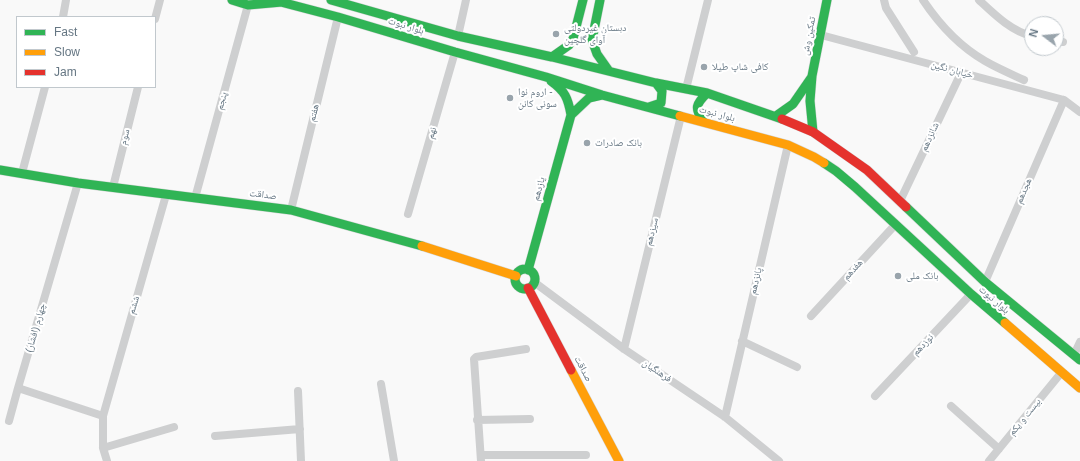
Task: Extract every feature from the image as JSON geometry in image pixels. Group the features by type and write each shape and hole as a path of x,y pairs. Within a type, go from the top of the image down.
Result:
{"main road":[{"name":"بلوار نبوت","path":"232,0 248,4 278,1 602,94 788,145 814,157 836,171 970,294 1080,388"},
{"name":"بلوار نبوت","path":"330,0 343,2 458,36 552,57 656,83 706,93 776,116 813,132 867,170 985,282 1077,358"},
{"path":"552,57 569,45 573,39 583,0"},
{"path":"600,0 592,40 597,54 609,71"},
{"name":"تمکین وش","path":"812,76 827,0"},
{"path":"776,116 786,110 797,100 812,76"},
{"path":"812,76 810,101 813,132"},
{"path":"546,77 562,88 568,99 571,115"},
{"path":"650,107 661,103 662,91 656,83"},
{"path":"703,121 696,112 696,106 706,93"},
{"path":"571,115 589,98 602,94"},
{"name":"یازدهم","path":"528,270 571,115"},
{"name":"صداقت","path":"0,170 78,183 291,210 402,240 516,276"},
{"path":"522,269 528,270 533,273 534,276 531,285 519,287 516,282 517,273 522,269"},
{"name":"صداقت","path":"531,285 619,461"}],"street":[{"path":"63,16 66,0"},
{"path":"156,16 160,0"},
{"path":"458,36 466,0"},
{"path":"686,89 708,0"},
{"path":"884,0 886,8 914,52"},
{"path":"923,0 938,22 957,40 984,61 1024,80"},
{"path":"980,0 1007,24 1024,33"},
{"name":"پنجم","path":"196,198 248,4"},
{"name":"هفتم","path":"291,210 338,17"},
{"name":"خیابان نگین","path":"821,35 1064,100 1080,112"},
{"name":"نهم","path":"408,214 455,52"},
{"name":"شانزدهم","path":"900,201 961,73"},
{"path":"22,173 45,88"},
{"name":"سوم","path":"113,187 138,88"},
{"name":"هجدهم","path":"985,282 1064,100"},
{"name":"سیزدهم","path":"624,349 681,116"},
{"name":"پانزدهم","path":"725,417 788,145"},
{"name":"چهارم (افشار)","path":"10,421 18,388 78,183"},
{"name":"ششم","path":"107,461 103,448 102,416 166,195"},
{"name":"هفدهم","path":"811,316 895,224"},
{"name":"فرهنگیان","path":"531,285 725,417 779,461"},
{"name":"نوزدهم","path":"875,396 970,294"},
{"path":"742,341 797,367"},
{"path":"1077,358 1080,342"},
{"path":"526,349 476,357 474,359 477,420 481,458 586,455"},
{"name":"بیست و یکم","path":"989,461 1061,373"},
{"path":"381,384 394,461"},
{"path":"18,388 102,416"},
{"path":"298,391 301,461"},
{"path":"951,406 999,448"},
{"path":"477,420 530,419"},
{"path":"103,448 174,427"},
{"path":"215,436 300,430"}],"traffic: fast":[{"path":"232,0 248,5 282,2"},
{"path":"273,0 338,17 455,52 546,77 602,95 680,116"},
{"path":"331,0 458,36 552,57 656,83 707,93 782,119"},
{"path":"552,57 569,45 573,39 583,0"},
{"path":"600,0 592,40 597,54 609,71"},
{"path":"813,132 810,101 812,76 827,0"},
{"path":"776,116 793,104 811,78"},
{"path":"551,81 560,88 565,95 569,104 571,115 589,98 602,95"},
{"path":"649,107 661,103 662,91 656,83"},
{"path":"703,121 697,109 700,100 707,93"},
{"path":"528,270 571,115"},
{"path":"824,163 855,187 971,294 1005,323"},
{"path":"0,170 78,183 291,210 422,246"},
{"path":"906,207 985,282 1080,360"},
{"path":"525,269 532,272 535,279 532,286 525,289 518,286 515,279 518,272 525,269"}],"traffic: slow":[{"path":"680,116 788,145 824,163"},
{"path":"422,246 516,276"},
{"path":"1005,323 1080,388"},
{"path":"571,370 619,461"}],"traffic: jam":[{"path":"782,119 813,132 867,170 906,207"},
{"path":"528,288 571,370"}],"place":[{"name":"دبستان غیردولتی آوای گلچین","path":"556,34"},
{"name":"کافی شاپ طیلا","path":"704,67"},
{"name":"اروم نوا - سونی کانن","path":"510,98"},
{"name":"بانک صادرات","path":"587,143"},
{"name":"بانک ملی","path":"898,276"}]}
